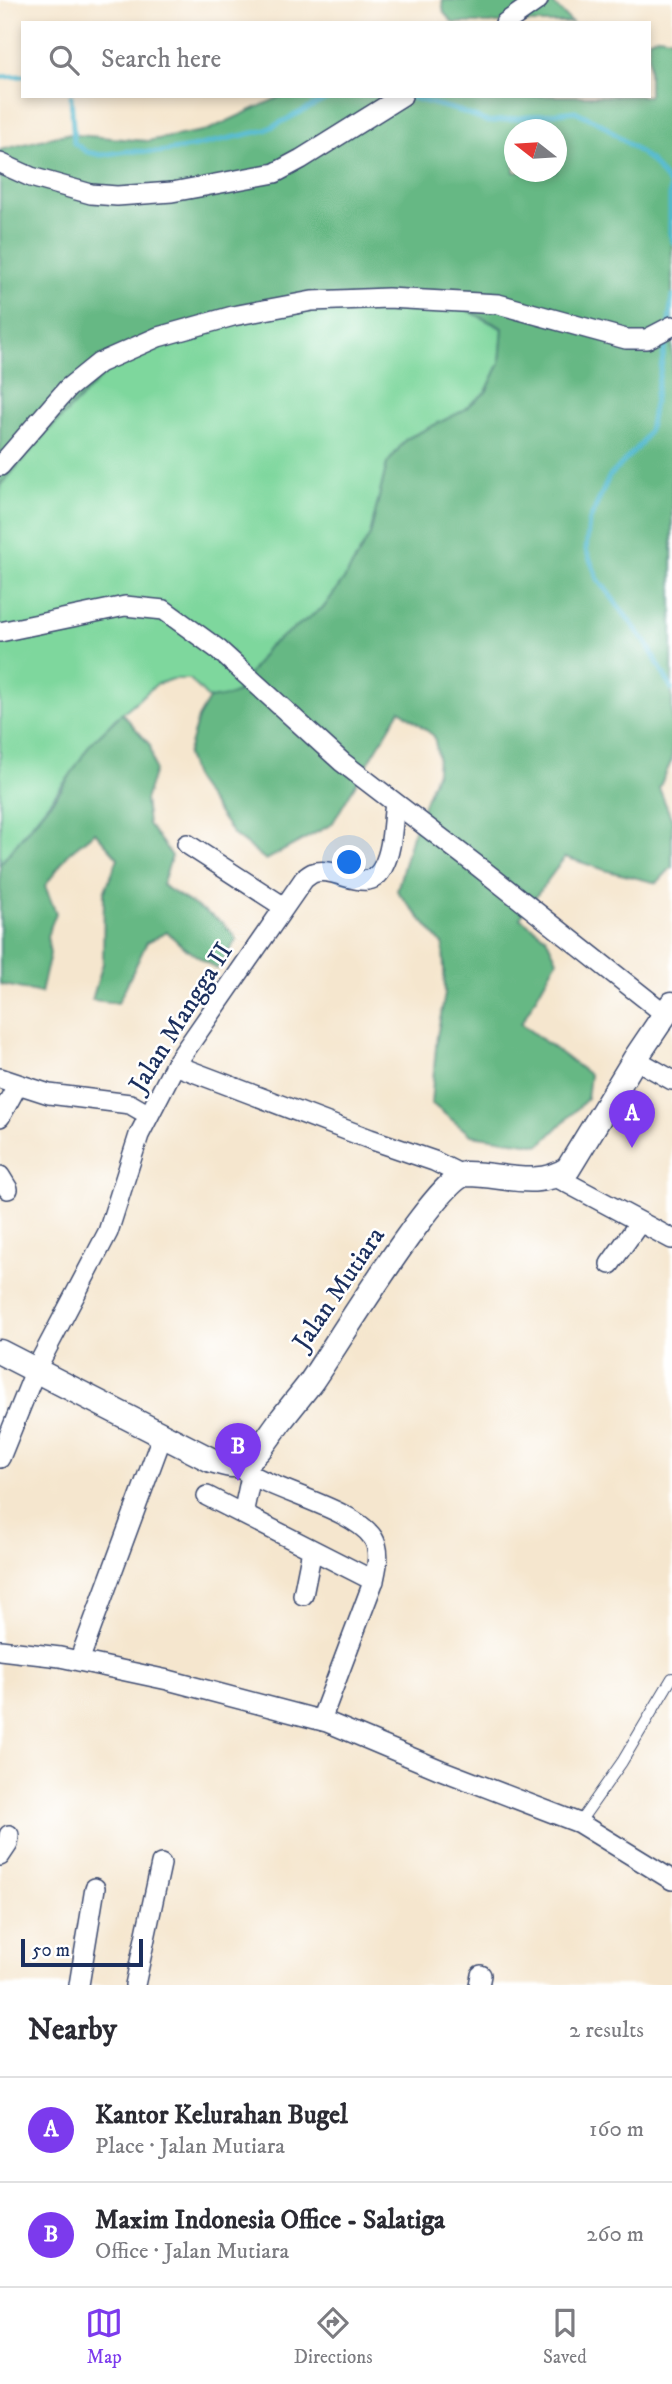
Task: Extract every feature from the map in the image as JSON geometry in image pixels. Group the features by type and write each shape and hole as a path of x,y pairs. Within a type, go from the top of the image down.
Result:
{"street":[{"path":"508,21 538,0"},
{"path":"0,163 42,181 92,194 117,196 172,192 275,173 399,98"},
{"path":"0,466 68,388 99,363 158,337 233,316 312,301 388,298 498,303 626,339 647,339 672,327"},
{"path":"0,632 125,606 164,610 219,650 342,762 668,1009 568,1169 556,1177 537,1180 462,1175 434,1161 175,1065"},
{"name":"Jalan Mangga II","path":"0,1458 36,1369 108,1232 139,1135 175,1065 304,879 314,872 326,872 361,881 373,879 383,870 395,803"},
{"path":"187,844 284,907"},
{"path":"635,1059 672,1080"},
{"path":"0,1117 9,1081 49,1094 130,1104 149,1115"},
{"name":"Jalan Mutiara","path":"243,1471 242,1464 255,1454 310,1383 417,1225 449,1184 462,1175"},
{"path":"556,1177 672,1239"},
{"path":"610,1264 640,1222"},
{"path":"0,1352 211,1460 243,1471 355,1521 373,1538 379,1558 374,1581 321,1720"},
{"path":"79,1661 163,1434"},
{"path":"243,1471 243,1514"},
{"path":"207,1496 374,1581"},
{"path":"303,1595 312,1550"},
{"path":"0,1650 79,1661 168,1680 321,1720 579,1824 672,1880"},
{"path":"0,1856 8,1844 9,1835"},
{"path":"135,1985 161,1864"},
{"path":"79,1985 95,1888"}],"lane":[{"path":"579,1824 622,1762 672,1678"}],"green space":[{"path":"442,0 550,0 570,21 451,21 444,13"},
{"path":"658,36 672,38 672,760 659,788 672,820 672,867 657,883 565,857 520,918 546,937 557,960 521,1024 590,1075 587,1099 540,1145 471,1135 431,1103 437,1036 445,994 443,945 397,891 412,835 437,771 438,756 434,736 400,710 332,824 266,860 234,835 195,780 187,755 198,718 209,699 237,692 268,647 324,607 345,578 370,535 387,464 406,439 461,412 486,392 500,363 503,328 465,309 322,305 183,333 116,362 46,433 0,486 0,150 65,134 147,141 208,130 278,98 651,98 651,38"},
{"path":"322,305 465,309 503,329 500,363 486,392 461,412 406,439 387,464 370,535 324,607 268,647 237,693 209,699 190,679 173,679 157,684 114,720 0,864 0,486 46,433 116,362 183,333"},
{"path":"122,713 150,745 155,770 145,800 148,824 172,856 162,885 223,923 237,939 217,969 183,947 167,932 147,942 118,1003 92,1000 103,963 104,893 118,858 95,832 70,852 45,886 56,913 47,936 50,954 41,993 0,984 0,864 61,790 90,744"}],"waterway":[{"path":"0,77 21,76"},
{"path":"71,98 74,143 87,152 101,155 128,151 159,152 266,130 328,98"},
{"path":"412,98 488,122 575,111 603,125 650,160 670,185 672,242"},
{"path":"669,323 672,296"},
{"path":"667,336 649,430 641,444 609,477 589,522 586,550 598,579 647,644 672,689"}],"place":[{"name":"Kantor Kelurahan Bugel","path":"632,1148"},
{"name":"Maxim Indonesia Office - Salatiga","path":"238,1481"}]}
